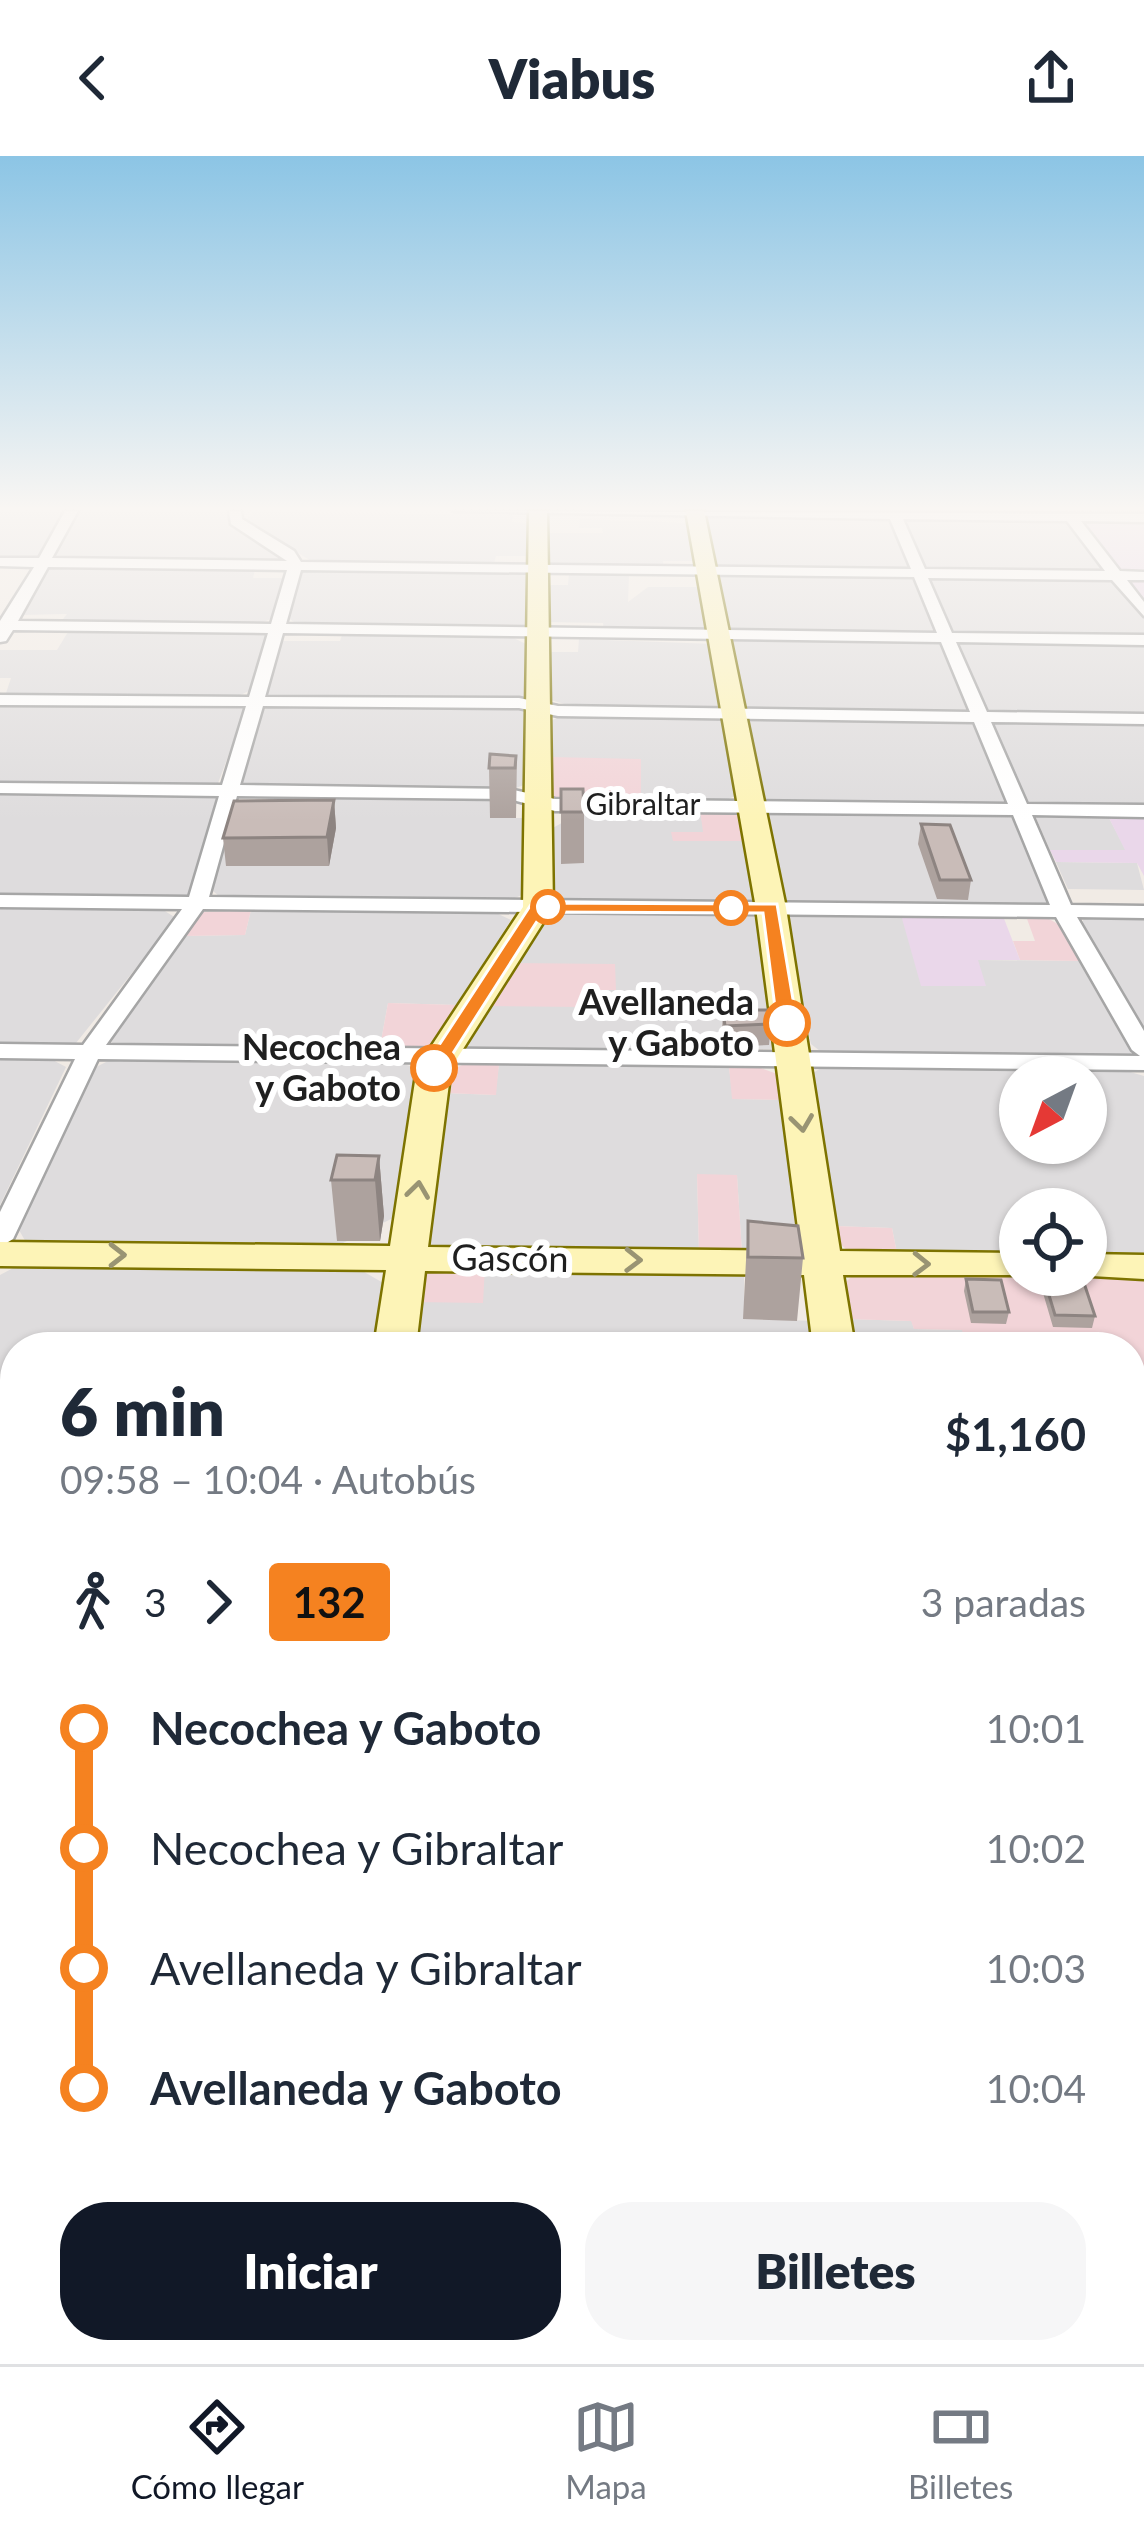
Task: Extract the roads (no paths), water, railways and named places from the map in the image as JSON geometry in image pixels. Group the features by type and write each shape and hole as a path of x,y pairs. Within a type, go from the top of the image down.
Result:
{"street":[{"path":"0,1239 90,1052 196,903 281,614"},
{"path":"396,1332 438,1057 538,907 537,614"},
{"path":"715,614 771,908 832,1332"},
{"path":"939,614 1063,911 1144,1051"},
{"path":"3,630 277,627 1144,640"},
{"path":"0,700 1144,719"},
{"name":"Gibraltar","path":"0,788 509,794 565,805 1144,811"},
{"path":"0,901 1144,913"},
{"path":"0,1051 1144,1064"},
{"name":"Gascón","path":"0,1254 999,1265"},
{"path":"1107,1266 1144,1267"}],"place":[{"name":"Avellaneda y Gaboto","path":"787,1023"},
{"name":"Necochea y Gaboto","path":"434,1068"}]}
